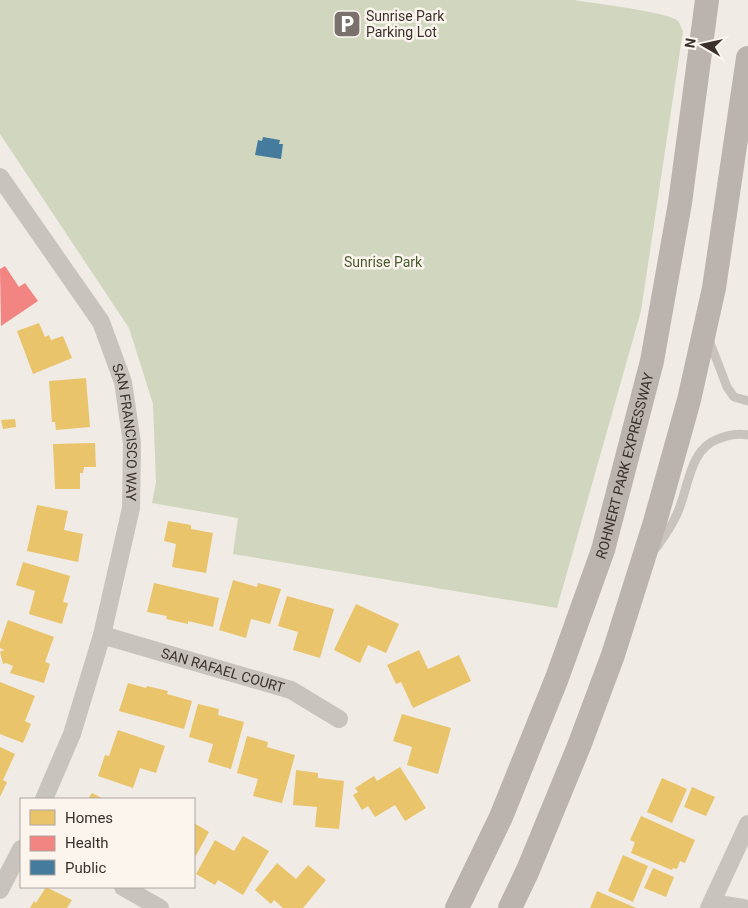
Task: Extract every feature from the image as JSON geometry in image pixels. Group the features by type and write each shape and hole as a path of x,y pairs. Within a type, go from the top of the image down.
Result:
{"main road":[{"name":"ROHNERT PARK EXPRESSWAY","path":"457,908 501,817 557,678 605,541 652,361 680,203 707,0"},
{"path":"510,908 528,870 579,746 613,655 656,522 689,400 714,288 748,58"}],"street":[{"name":"SAN FRANCISCO WAY","path":"0,177 100,322 123,382 132,443 131,508 102,635 72,734 44,798"},
{"name":"SAN RAFAEL COURT","path":"102,635 291,690 340,719"},
{"path":"742,908 710,906 748,824"},
{"path":"0,890 20,851"},
{"path":"125,888 160,908"}],"lane":[{"path":"705,332 727,387 734,397 748,401"},
{"path":"640,573 676,518 695,460 703,447 710,441 723,436 748,435"}],"green space":[{"name":"Sunrise Park","path":"0,0 574,0 661,14 678,21 683,31 641,311 557,608 233,554 238,518 152,503 156,482 153,404 129,328 0,134"}],"building: Homes":[{"path":"39,323 45,337 49,335 51,340 63,336 72,358 33,374 17,331"},
{"path":"86,378 90,427 56,430 55,422 52,422 49,381"},
{"path":"15,419 16,427 3,429 1,420"},
{"path":"95,443 96,467 84,467 83,473 80,473 80,489 55,489 53,444"},
{"path":"37,505 68,511 64,530 83,534 78,562 27,551"},
{"path":"168,521 191,525 191,529 213,533 206,573 172,567 176,544 164,541"},
{"path":"23,562 70,576 63,602 68,603 62,624 29,614 35,591 16,585"},
{"path":"233,580 257,587 258,583 281,589 270,624 251,619 246,638 219,630"},
{"path":"154,583 219,598 213,627 188,621 188,624 166,619 167,616 147,612"},
{"path":"287,596 334,609 320,658 293,650 298,632 278,626"},
{"path":"356,604 399,624 386,653 368,645 360,663 334,650"},
{"path":"8,620 54,637 45,662 50,664 44,683 10,673 13,666 6,663 3,664 0,652 4,650 0,648 0,643"},
{"path":"419,650 428,669 459,655 471,681 413,708 401,682 396,684 387,665"},
{"path":"0,682 35,696 25,721 31,724 23,743 0,734"},
{"path":"128,683 168,691 167,694 192,701 184,729 119,711"},
{"path":"198,704 219,709 218,715 244,722 231,769 208,762 213,744 189,737"},
{"path":"402,714 451,728 438,774 407,765 412,747 393,741"},
{"path":"118,730 165,746 156,773 140,768 133,788 98,776 105,755 109,756"},
{"path":"247,736 268,742 267,747 295,755 282,803 253,796 258,779 237,773"},
{"path":"0,747 15,754 3,780 7,782 0,797"},
{"path":"400,767 426,808 405,821 395,805 375,817 368,806 362,810 353,795 358,792 355,788 374,776 377,781"},
{"path":"296,770 318,773 318,778 344,781 339,829 315,827 317,807 293,805"},
{"path":"662,778 687,789 672,823 647,812"},
{"path":"692,787 715,797 706,816 684,807"},
{"path":"92,793 102,798 89,798"},
{"path":"641,816 695,840 685,863 680,861 677,869 673,868 672,870 631,853 635,842 630,840"},
{"path":"195,824 209,832 195,857"},
{"path":"243,836 269,851 243,895 218,880 215,885 196,874 215,840 234,851"},
{"path":"623,855 648,866 633,902 608,891"},
{"path":"277,863 296,879 308,865 326,880 303,908 283,908 274,900 271,904 255,890"},
{"path":"653,868 674,877 666,897 644,888"},
{"path":"45,888 72,900 67,908 30,908 34,901 36,903"},
{"path":"597,891 636,908 590,908"}],"building: Health":[{"path":"5,266 19,287 25,283 38,301 1,326 0,269"}],"building: Public":[{"path":"263,137 280,140 279,144 283,144 281,159 255,155 258,140 262,141"}],"place":[{"name":"Sunrise Park Parking Lot","path":"347,24"}]}
